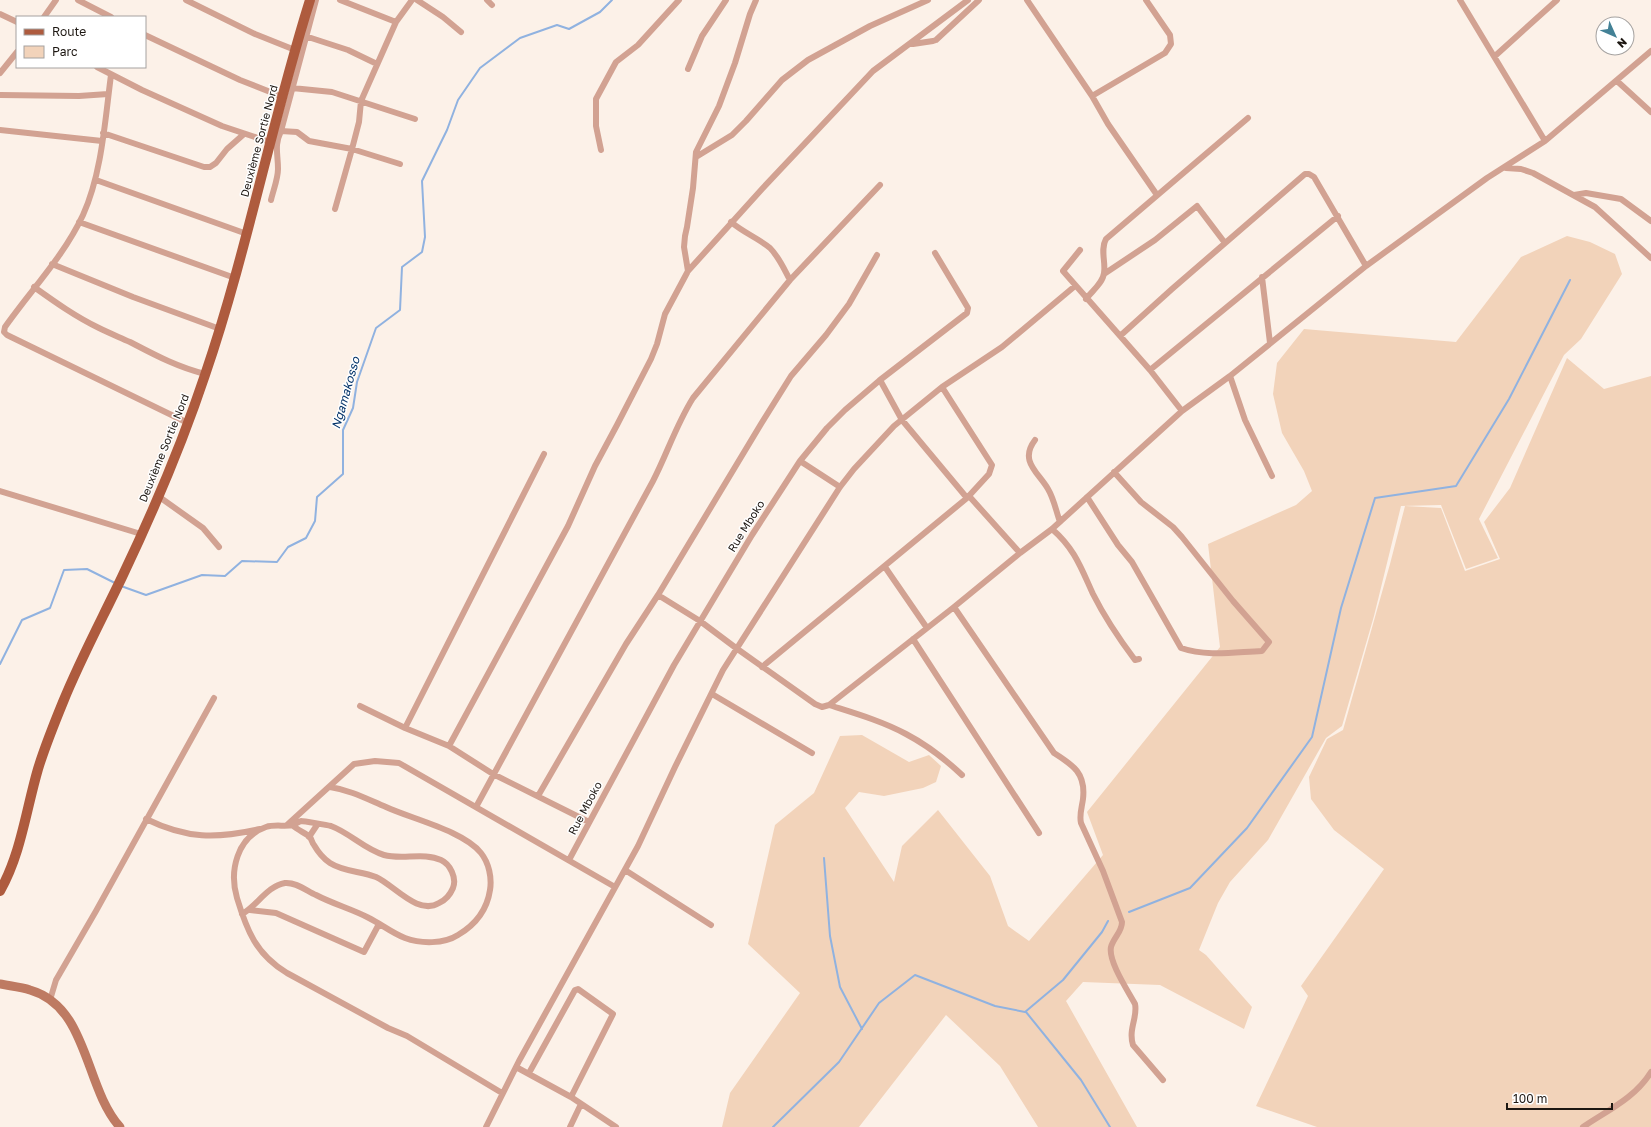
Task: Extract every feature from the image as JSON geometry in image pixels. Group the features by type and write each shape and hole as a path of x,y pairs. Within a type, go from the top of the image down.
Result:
{"main road":[{"name":"Deuxième Sortie Nord","path":"0,891 18,847 38,770 51,730 64,699 142,534 188,424 206,374 235,278 270,142 310,0"}],"street":[{"path":"45,16 56,0"},
{"path":"78,0 109,16"},
{"path":"186,0 255,34 295,50"},
{"path":"271,200 278,170 276,141 281,131 305,36 310,0"},
{"path":"340,0 396,22"},
{"path":"335,209 359,122 361,101 396,22 412,0"},
{"path":"417,0 443,17 461,32"},
{"path":"487,0 492,5"},
{"path":"601,150 596,126 596,100 616,62 638,45 679,0"},
{"path":"688,69 702,36 726,0"},
{"path":"688,271 684,247 698,146 719,106 756,0"},
{"path":"696,157 732,135 782,80 808,60 870,26 928,0"},
{"path":"449,746 568,526 595,466 651,359 657,344 665,314 688,271 731,222 850,96 861,82 873,71 968,0"},
{"path":"911,44 936,40 979,0"},
{"path":"1027,0 1092,96 1108,124 1157,195"},
{"path":"1092,96 1164,53 1171,44 1170,35 1146,0"},
{"path":"1460,0 1545,141"},
{"path":"1495,56 1557,0"},
{"path":"0,14 16,22"},
{"path":"146,34 240,80 283,97"},
{"path":"305,36 348,50 377,64"},
{"path":"658,594 700,621 815,704 822,707 829,705 1052,529 1182,411 1230,376 1366,266 1487,178 1506,168 1545,141 1651,51"},
{"path":"1,71 16,53"},
{"path":"99,68 222,126 270,142"},
{"path":"111,75 96,180 79,222 67,244 5,327 4,332 7,335 188,424"},
{"path":"1617,81 1651,112"},
{"path":"292,88 332,92 415,119"},
{"path":"0,95 79,96 108,94"},
{"path":"1086,299 1102,280 1104,274 1103,249 1105,241 1248,118"},
{"path":"0,130 102,141"},
{"path":"281,131 297,132 309,141 352,149 400,164"},
{"path":"103,133 204,167 210,167 216,163 227,149 244,134"},
{"path":"1506,168 1521,169 1533,173 1595,207 1651,258"},
{"path":"1120,336 1306,174 1314,177 1366,266"},
{"path":"96,180 247,234"},
{"path":"476,807 653,481 666,456 681,417 693,398 790,280 880,185"},
{"path":"1574,195 1586,193 1621,199 1651,221"},
{"path":"1104,274 1155,240 1197,206 1225,243"},
{"path":"1150,370 1338,216"},
{"path":"79,222 235,278"},
{"path":"731,222 741,231 769,248 777,257 790,280"},
{"path":"1080,250 1063,271 1086,299 1150,370 1182,411"},
{"name":"Rue Mboko","path":"569,860 700,621 752,535 800,461 827,428 880,380 969,311 967,305 935,254"},
{"path":"538,796 626,644 658,594 760,424 791,376 826,335 849,304 877,255"},
{"path":"52,264 133,297 220,329"},
{"path":"1262,278 1270,343"},
{"path":"486,1127 516,1067 625,870 736,648 840,487 858,464 894,426 942,387 1002,347 1075,286"},
{"path":"34,288 76,316 100,329 120,337 173,364 185,369 206,374"},
{"path":"1230,376 1245,420 1272,476"},
{"path":"880,380 902,420 968,497 1020,553"},
{"path":"762,667 968,497 991,472 992,465 942,387"},
{"path":"1035,440 1030,447 1030,460 1050,493 1060,522"},
{"path":"405,728 544,454"},
{"path":"800,461 840,487"},
{"path":"1087,497 1118,545 1135,567 1181,648 1195,653 1208,654 1262,651 1270,642 1173,527 1141,502 1114,472"},
{"path":"0,491 142,534"},
{"path":"158,496 203,528 219,547"},
{"path":"1052,529 1065,540 1072,551 1096,600 1127,650 1134,660 1139,659"},
{"path":"885,567 927,628"},
{"path":"954,607 1054,753 1070,763 1078,771 1082,779 1083,798 1080,817 1081,823 1103,871 1122,922 1122,928 1111,949 1113,961 1136,1009 1132,1024 1131,1039 1133,1044 1163,1080"},
{"path":"913,639 1039,833"},
{"path":"712,694 812,753"},
{"path":"50,1000 56,980 96,912 214,698"},
{"path":"829,705 890,726 905,733 942,758 962,776"},
{"path":"360,706 405,728 449,746 493,774 589,822"},
{"path":"290,825 354,764 375,761 399,763 615,887"},
{"path":"242,914 250,910 269,890 280,884 292,883 316,896 368,918 407,939 428,942 443,941 456,936 472,925 484,909 489,899 490,888 488,868 481,853 476,847 457,836 341,788 330,787"},
{"path":"146,819 185,834 200,836 237,834 266,827 290,825 302,821 317,825 324,825 340,830 368,847 385,855 423,857 440,860 446,864 453,875 454,881 450,894 444,901 429,907 412,902 384,881 362,873 342,869 329,862 321,854 309,837 290,825"},
{"path":"309,837 317,825"},
{"path":"266,827 251,836 243,845 236,859 233,872 235,890 242,914 249,933 261,952 274,965 388,1028 407,1036 502,1093"},
{"path":"625,870 711,925"},
{"path":"250,910 276,913 364,952 379,924"},
{"path":"0,984 31,990 50,1000 62,1010 77,1033 109,1113 120,1127"},
{"path":"529,1074 572,996 578,989 613,1014 571,1097"},
{"path":"516,1067 571,1097 616,1127"},
{"path":"1583,1127 1632,1095 1645,1082 1651,1072"},
{"path":"570,1127 581,1104"}],"green space":[{"path":"1567,236 1590,242 1615,254 1622,274 1581,339 1564,355 1479,519 1498,558 1466,569 1441,505 1401,506 1374,616 1342,726 1326,738 1268,840 1230,882 1218,903 1199,950 1206,955 1252,1007 1244,1029 1160,985 1083,982 1066,1001 1137,1127 1038,1127 1000,1066 946,1015 859,1127 722,1127 730,1093 800,993 748,944 775,825 814,793 840,736 862,735 909,762 929,755 941,766 936,782 923,788 884,796 859,792 845,808 894,882 902,846 938,810 990,876 1008,926 1029,941 1103,855 1087,812 1220,647 1208,544 1296,505 1312,491 1304,471 1282,433 1273,394 1277,363 1304,329 1456,342 1521,257"},
{"path":"1567,358 1604,389 1651,376 1651,1127 1317,1127 1256,1106 1308,996 1301,986 1384,869 1334,830 1311,799 1309,777 1327,739 1343,730 1405,506 1441,508 1465,571 1500,559 1484,522 1510,488"}],"waterway":[{"name":"Ngamakosso","path":"121,586 146,595 202,575 225,576 242,561 277,562 288,547 306,538 315,521 317,497 343,474 343,430 353,408 357,382 376,328 400,310 402,267 422,252 425,237 422,181 447,130 458,100 480,68 520,38 557,25 569,29 600,12 612,0"},
{"path":"1129,912 1190,888 1247,828 1312,737 1341,608 1375,498 1456,486 1509,399 1570,280"},
{"name":"Ngamakosso","path":"0,664 22,620 50,608 64,570 87,569 115,583"},
{"path":"824,858 830,936 840,987 862,1029"},
{"path":"773,1127 839,1062 879,1003 915,975 995,1006 1025,1012 1063,980 1102,932 1108,921"},
{"path":"1026,1012 1081,1080 1110,1127"}]}
